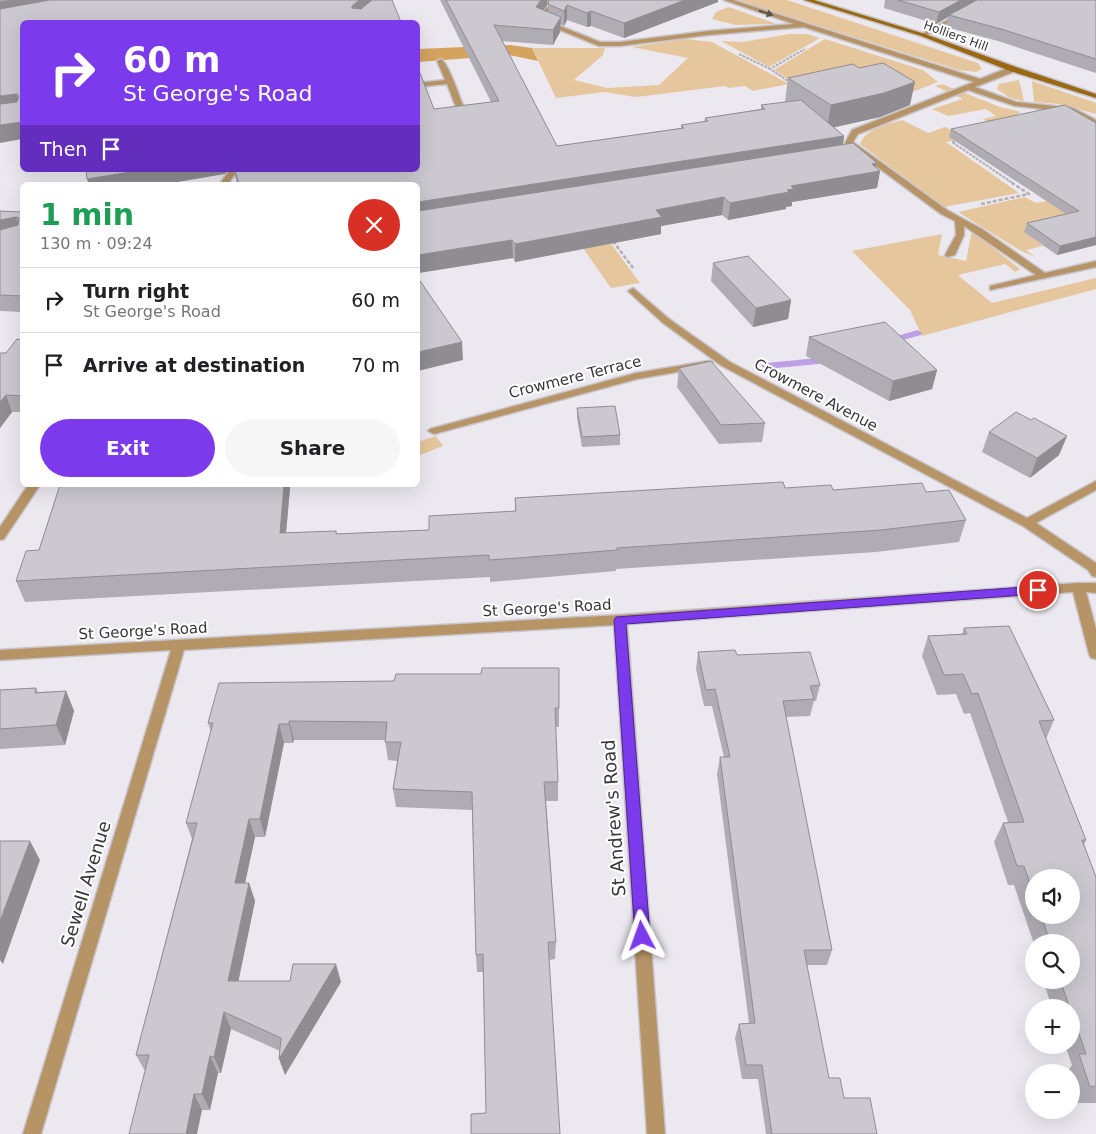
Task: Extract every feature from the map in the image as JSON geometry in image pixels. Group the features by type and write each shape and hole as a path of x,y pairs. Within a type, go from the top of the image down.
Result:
{"main road":[{"name":"Holliers Hill","path":"807,0 923,35 1013,69 1096,96"}],"street":[{"path":"727,0 981,82"},
{"path":"923,35 988,0"},
{"path":"549,8 541,21 600,44 620,44 698,34 804,25"},
{"path":"441,61 461,110"},
{"path":"1013,69 855,132 849,143 944,212 959,222 978,230 1043,276"},
{"path":"420,85 450,82"},
{"path":"968,87 1015,104 1070,110 1096,123"},
{"path":"950,255 960,235 959,222"},
{"path":"993,288 1096,264"},
{"name":"Crowmere Avenue","path":"633,291 666,322 726,364 1027,523 1093,567 1096,573"},
{"name":"Crowmere Terrace","path":"434,431 636,376 700,364 726,364"},
{"path":"1027,523 1096,485"},
{"path":"0,536 33,487"},
{"path":"1078,587 1096,654"},
{"name":"St George's Road","path":"0,655 620,620 1078,587 1096,588"},
{"name":"St Andrew's Road","path":"620,620 656,1134"},
{"name":"Sewell Avenue","path":"32,1134 180,645"}],"path":[{"path":"792,84 770,70 832,34"},
{"path":"944,212 1029,194 952,142 960,141"},
{"path":"610,236 644,283 633,291"}],"shaded area":[{"path":"737,0 787,0 978,63 982,69 976,72 959,70"},
{"path":"729,7 775,24 736,25 712,19 716,12"},
{"path":"789,34 807,34 820,38 769,67 721,41 743,42"},
{"path":"685,39 712,42 789,84 753,91 745,86 729,88 725,86 636,97 604,92 556,98 532,48 605,48 603,55 574,80 607,88 659,85 688,58 632,47"},
{"path":"825,39 923,70 938,82 897,98 794,83 774,70"},
{"path":"510,45 532,48 538,61 509,55 420,62 420,49"},
{"path":"1019,80 1024,101 1010,98 997,89 999,84"},
{"path":"1032,81 1096,103 1096,114 1058,104 1034,102"},
{"path":"942,84 1000,107 1021,112 991,133 946,142 1019,193 944,207 860,144 867,134 872,131 902,120 928,133 945,127 963,136 994,127 983,119 996,116 986,109 948,116 932,109 963,99 935,86"},
{"path":"1025,197 1036,203 1051,200 1079,219 1025,232 1043,246 1026,250 1036,257 1021,251 958,212"},
{"path":"584,207 640,283 611,288 557,211"},
{"path":"972,231 1020,269 1015,272 1005,264 958,275 992,303 1096,278 1096,289 922,336 910,310 852,251 942,234 938,255 966,261"},
{"path":"436,436 443,446 420,455 420,441"}],"building":[{"path":"50,0 359,0 352,8 361,9 372,0 392,0 400,20 20,20 20,122 0,125 0,104 17,102 19,96 17,94 0,96 0,9"},
{"path":"446,0 541,0 536,7 561,17 553,30 494,25 557,146 684,128 681,125 708,121 705,118 765,109 761,105 801,100 844,136 420,202 420,182 238,182 236,172 420,172 420,73 434,109 499,101"},
{"path":"549,0 685,0 624,23 591,11 587,13 567,5 564,11 548,4"},
{"path":"898,0 961,0 939,12"},
{"path":"977,0 1096,0 1096,59 949,15"},
{"path":"883,63 915,82 884,93 831,105 788,78 853,64 859,68"},
{"path":"1065,105 1096,123 1096,237 1060,246 1027,223 1079,211 951,129"},
{"path":"853,143 877,163 872,164 880,171 791,186 794,189 787,190 789,192 730,203 724,197 656,210 662,217 515,244 512,240 420,255 420,211"},
{"path":"86,172 131,172 87,179"},
{"path":"0,211 20,212 20,296 0,295 0,230 18,225 19,218 0,220"},
{"path":"748,256 791,300 756,308 713,263"},
{"path":"420,281 462,342 420,352"},
{"path":"885,322 937,370 893,381 809,337"},
{"path":"17,339 20,340 20,396 6,395 0,402 0,353 6,353"},
{"path":"711,361 765,423 721,425 679,368"},
{"path":"615,406 620,435 582,437 577,408"},
{"path":"1016,412 1031,420 1034,418 1067,436 1037,458 989,432"},
{"path":"783,482 785,488 831,485 833,490 922,483 926,492 949,490 966,520 881,530 617,548 617,550 489,560 489,555 16,581 26,551 39,550 59,487 284,487 280,533 336,531 336,534 429,530 429,516 516,511 515,498"},
{"path":"1009,626 1054,720 1039,721 1086,840 1082,840 1096,877 1096,1086 1090,1087 1079,1054 1086,1054 1080,1037 1080,999 1067,999 1063,989 1080,989 1080,934 1047,934 1044,924 1080,924 1080,869 1025,869 1024,866 1017,866 1003,823 1024,822 978,693 972,694 963,674 944,675 928,636 967,634 964,628"},
{"path":"735,650 737,655 810,652 820,685 810,686 814,699 783,701 832,950 804,950 829,1078 840,1078 844,1098 870,1098 877,1134 772,1134 762,1065 746,1065 739,1024 755,1023 720,757 730,757 715,689 706,690 698,652"},
{"path":"482,668 559,668 559,708 555,708 558,782 544,782 556,942 548,942 560,1134 471,1134 471,1114 486,1113 483,954 476,955 472,792 393,789 401,742 385,742 387,722 289,721 289,724 279,724 260,819 249,819 235,883 249,883 228,981 290,981 293,964 336,964 279,1059 281,1038 224,1012 214,1057 210,1056 202,1094 194,1094 186,1134 129,1134 149,1055 136,1055 197,823 186,823 213,723 208,723 219,683 394,681 396,674 481,674"},
{"path":"36,688 35,693 66,691 56,725 0,729 0,690"},
{"path":"0,841 30,841 0,921"}],"waterway":[{"path":"889,341 918,333"},
{"path":"766,366 830,358"}],"route":[{"path":"642,936 620,620 1038,590"}]}
